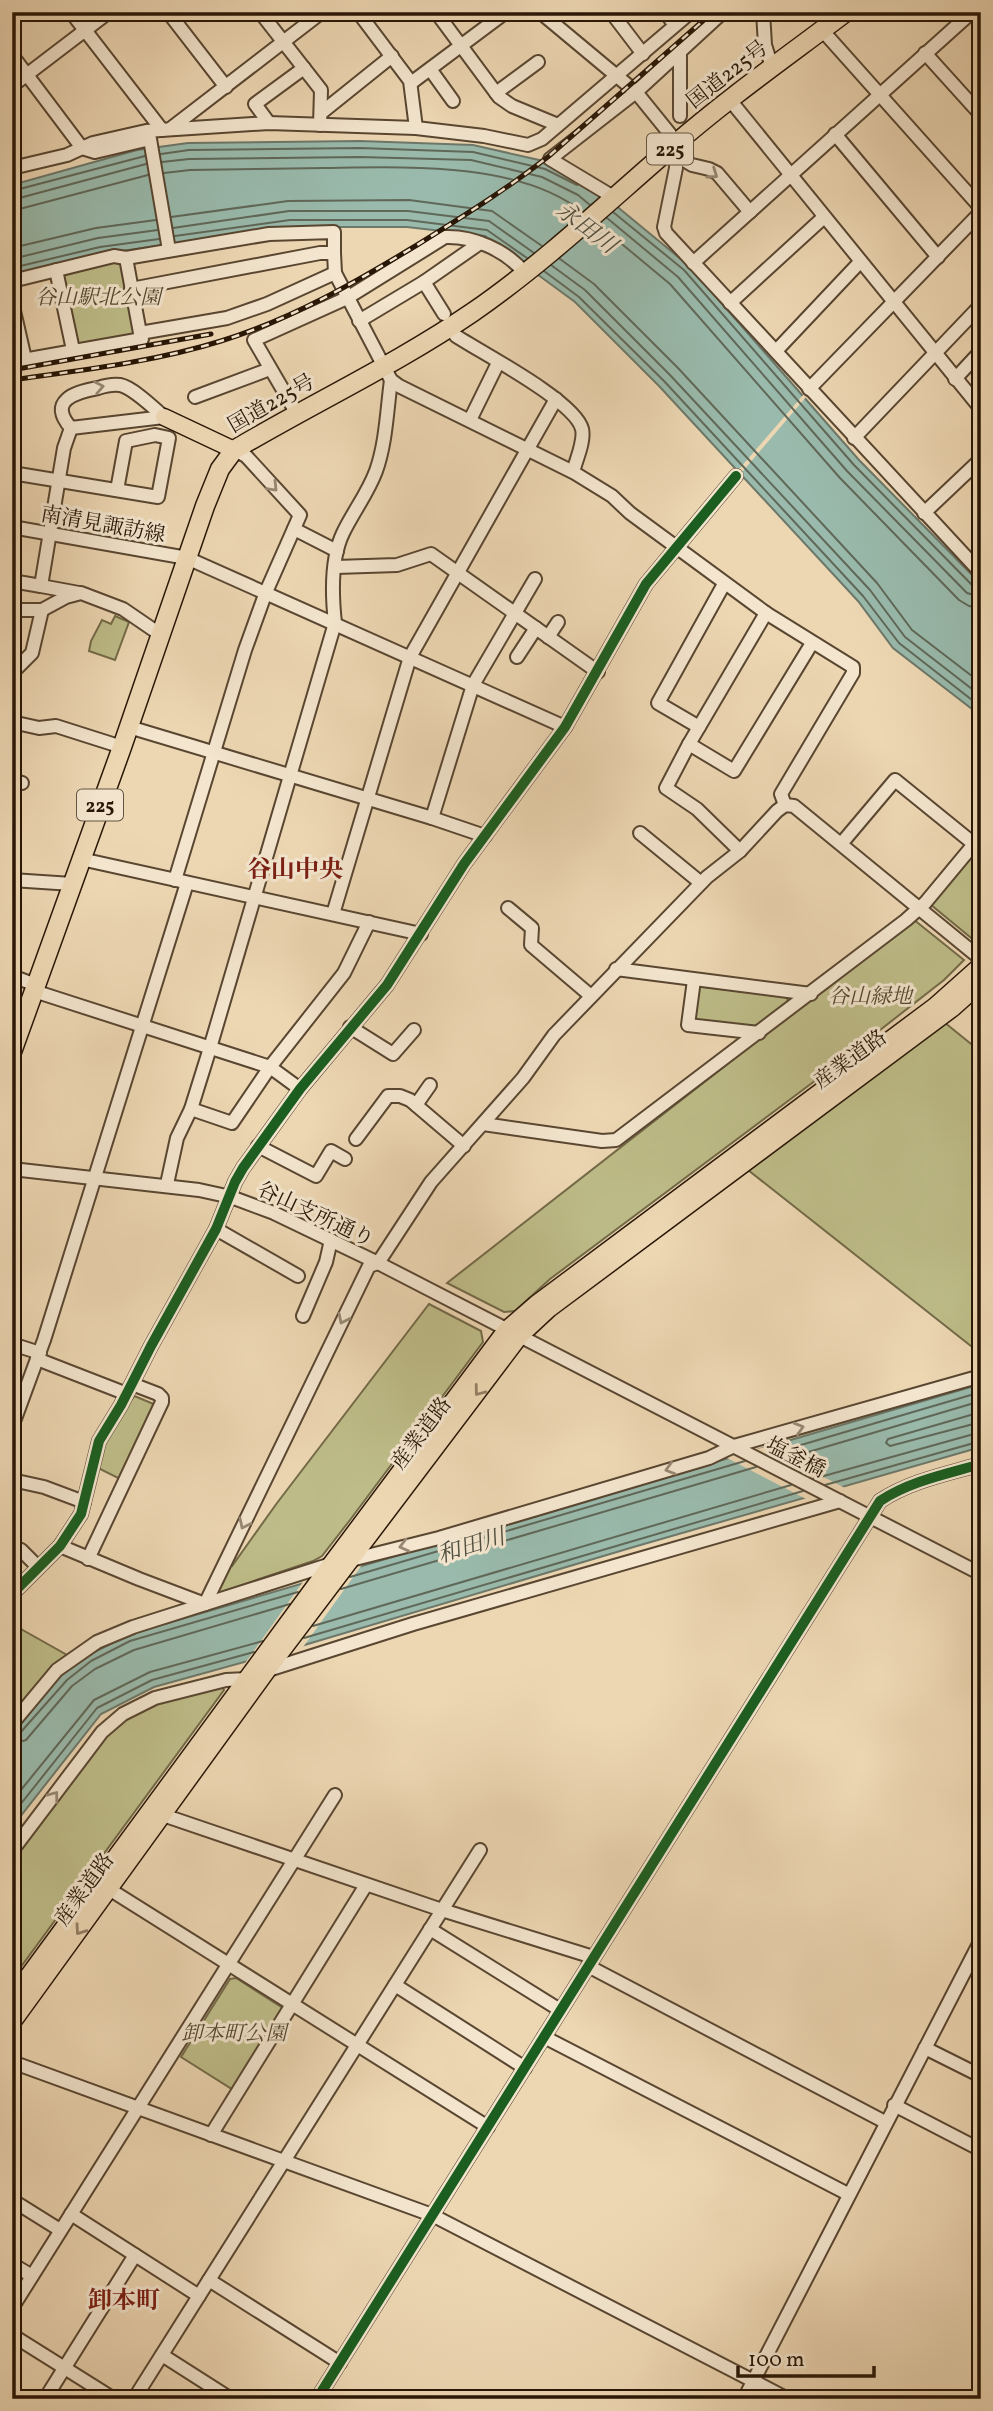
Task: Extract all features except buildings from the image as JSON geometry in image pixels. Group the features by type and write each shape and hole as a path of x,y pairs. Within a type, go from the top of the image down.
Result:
{"highway":[{"name":"国道225号","path":"12,1052 187,558 220,469 233,450 297,414 387,373 446,320 471,313 614,199 730,100 846,12"}],"main road":[{"path":"164,417 233,450"},
{"name":"産業道路","path":"12,1998 157,1813 338,1565 513,1333 557,1288 935,1006 981,965"},
{"name":"産業道路","path":"513,1333 544,1313 953,1009 981,984"},
{"name":"産業道路","path":"12,2023 109,1889 157,1813 261,1671"}],"street":[{"path":"71,12 165,130"},
{"path":"12,86 109,12"},
{"path":"168,12 226,86"},
{"path":"260,12 321,90 320,119"},
{"path":"165,130 322,12"},
{"path":"358,12 411,83 416,128"},
{"path":"436,12 496,93 512,106 558,125"},
{"path":"411,83 506,12"},
{"path":"540,12 636,92 676,144 679,157 692,165 717,173 750,212"},
{"path":"611,12 643,54"},
{"path":"665,12 676,19"},
{"path":"12,168 67,155 93,143 133,134 320,119 484,136 528,145 542,139 643,54 676,19 691,12"},
{"path":"614,199 550,159 636,92 723,12"},
{"path":"763,12 765,45 772,67"},
{"path":"693,262 925,53 974,12 981,18"},
{"path":"809,388 894,304 981,210 822,30"},
{"path":"680,51 680,116"},
{"path":"925,53 981,115"},
{"path":"12,55 82,148 95,152 150,139 169,250"},
{"path":"320,119 392,56"},
{"path":"496,93 538,62"},
{"path":"269,123 255,104 304,68"},
{"path":"430,69 453,101"},
{"path":"730,100 955,379 979,402"},
{"path":"835,134 938,257"},
{"path":"676,144 676,168 664,227 666,233 981,573"},
{"path":"730,303 824,217"},
{"path":"12,281 114,256 127,258 270,234 334,232 335,274 387,373 386,423 376,472 343,533 337,551 333,603 335,623 210,1048 191,1109 177,1138 167,1184"},
{"path":"297,414 254,340 347,298 445,237 481,243 499,250 526,270"},
{"path":"359,321 424,282 481,243"},
{"path":"131,289 320,253 334,253"},
{"path":"12,302 19,361 142,339 127,258"},
{"path":"776,351 860,262"},
{"path":"56,270 73,351"},
{"path":"140,333 227,317 267,304 335,274"},
{"path":"424,282 456,336 566,407 582,428 573,472"},
{"path":"854,438 981,305"},
{"path":"955,379 981,351"},
{"path":"470,420 498,362"},
{"path":"195,397 271,369"},
{"path":"387,373 470,420 573,472 612,496 630,513 724,584 855,670 781,794 785,805"},
{"path":"71,428 65,421 62,410 69,397 77,391 122,385 164,417"},
{"path":"134,419 140,407 140,398"},
{"path":"333,914 410,657 556,399"},
{"path":"71,428 164,417"},
{"path":"41,586 65,442 71,428"},
{"path":"12,473 158,497 169,438 155,435 126,441 117,490"},
{"path":"12,1427 38,1356 142,1027 213,752 266,592 300,515 246,456 233,450"},
{"path":"924,513 981,459"},
{"path":"12,1594 60,1546 81,1514 99,1441 216,1228 235,1182 258,1146 300,1089 387,985 464,864 565,727 638,596 736,476"},
{"name":"南清見諏訪線","path":"12,527 187,558 565,727"},
{"path":"294,529 337,551"},
{"path":"336,567 397,565 431,554 598,672"},
{"path":"432,818 473,685 535,579"},
{"path":"12,581 81,593 123,609 161,635"},
{"path":"699,727 658,703 724,584"},
{"path":"12,610 43,610 66,597 81,593"},
{"path":"12,673 32,653 43,610"},
{"path":"740,850 697,809 666,788 766,613"},
{"path":"548,637 558,622"},
{"path":"517,657 536,628"},
{"path":"689,744 734,771 812,643"},
{"path":"12,722 39,728 55,726 122,747"},
{"path":"129,727 485,836"},
{"path":"483,1124 613,1142 811,994 918,909 974,844 895,780 841,844"},
{"path":"205,1604 369,1266 378,1263 417,1202 523,1078 554,1035 615,969 777,811 785,805 794,806 981,959"},
{"path":"640,833 701,883"},
{"path":"81,859 421,934"},
{"path":"12,880 72,884"},
{"path":"508,908 532,928 531,945 591,996"},
{"path":"191,1109 232,1122 270,1066 344,973 369,922"},
{"path":"615,969 811,994"},
{"path":"12,976 35,988 142,1027 288,1073 300,1089"},
{"path":"694,981 688,1025 759,1033"},
{"path":"350,1027 393,1054 414,1030"},
{"path":"416,1105 430,1085"},
{"path":"356,1139 387,1096 404,1097 464,1146"},
{"path":"258,1146 316,1176 331,1151 345,1160"},
{"name":"谷山支所通り","path":"12,1169 167,1184 230,1197 274,1213 378,1263 734,1446"},
{"path":"216,1228 299,1276"},
{"path":"303,1316 326,1262 331,1240"},
{"path":"12,1344 129,1389 158,1394 162,1398 88,1559"},
{"path":"12,1724 57,1670 86,1648 114,1633 205,1604 709,1458 734,1446 981,1376"},
{"name":"塩釜橋","path":"734,1446 981,1574"},
{"path":"317,2399 880,1501 920,1482 981,1464"},
{"path":"12,1480 44,1487 84,1502"},
{"path":"12,1851 102,1732 123,1714 155,1698 261,1671 837,1500"},
{"path":"12,1546 21,1550 38,1567"},
{"path":"60,1546 205,1604"},
{"path":"12,2308 335,1795"},
{"path":"157,1813 591,1962 885,2122"},
{"path":"134,2399 480,1850"},
{"path":"211,2135 366,1885"},
{"path":"109,1889 488,2127"},
{"path":"430,1929 560,2010"},
{"path":"744,2399 981,1940"},
{"path":"395,1986 525,2068"},
{"path":"544,2037 848,2194"},
{"path":"925,2048 981,2076"},
{"path":"12,2062 432,2215 788,2399"},
{"path":"894,2105 981,2150"},
{"path":"12,2200 60,2230"},
{"path":"71,2214 199,2296"},
{"path":"45,2399 135,2255"},
{"path":"12,2264 32,2276"},
{"path":"209,2280 340,2363"},
{"path":"12,2334 114,2399"},
{"path":"162,2355 232,2399"}],"green space":[{"name":"谷山駅北公園","path":"114,262 122,265 136,336 78,346 63,277"},
{"path":"115,616 129,622 115,660 89,651 102,620 111,624"},
{"path":"981,840 981,941 976,942 930,904"},
{"name":"谷山緑地","path":"913,919 964,960 944,980 820,1077 550,1279 515,1311 504,1312 447,1283"},
{"path":"695,986 787,997 788,1003 751,1030 693,1023"},
{"path":"939,1018 981,1052 981,1354 748,1170"},
{"path":"429,1304 481,1331 483,1342 322,1556 218,1593 215,1591 228,1565 232,1566"},
{"path":"132,1395 156,1405 120,1479 96,1467 100,1450"},
{"path":"12,1624 67,1655 12,1717"},
{"path":"221,1686 224,1690 12,1979 12,1856 104,1735 125,1718 155,1701"},
{"name":"卸本町公園","path":"236,1978 286,2010 235,2091 181,2057 230,1979"}],"water":[{"name":"永田川","path":"360,141 473,145 548,162 586,181 688,265 859,460 981,584 981,716 893,648 858,601 659,386 575,302 485,236 407,227 290,227 101,254 12,275 12,185 137,150 188,143"},
{"name":"和田川","path":"981,1384 981,1447 154,1687 101,1714 12,1827 12,1732 62,1674 87,1656 127,1635"}],"pier":[{"path":"804,394 807,396 737,478 734,475"},
{"path":"765,1447 847,1489 808,1500 725,1457"},
{"path":"364,1562 301,1650 243,1666 305,1579"}],"railway":[{"path":"12,380 170,355 247,332 322,299 417,245 533,168 713,12"},
{"path":"12,370 211,334"}],"cycle path":[{"path":"12,1594 60,1546 81,1514 99,1441 216,1229 243,1168 300,1089 387,985 464,864 565,727 646,584 736,476"},
{"path":"317,2399 880,1501 916,1483 981,1464"}],"district":[{"name":"谷山中央","path":"295,869"},
{"name":"卸本町","path":"124,2300"}]}
